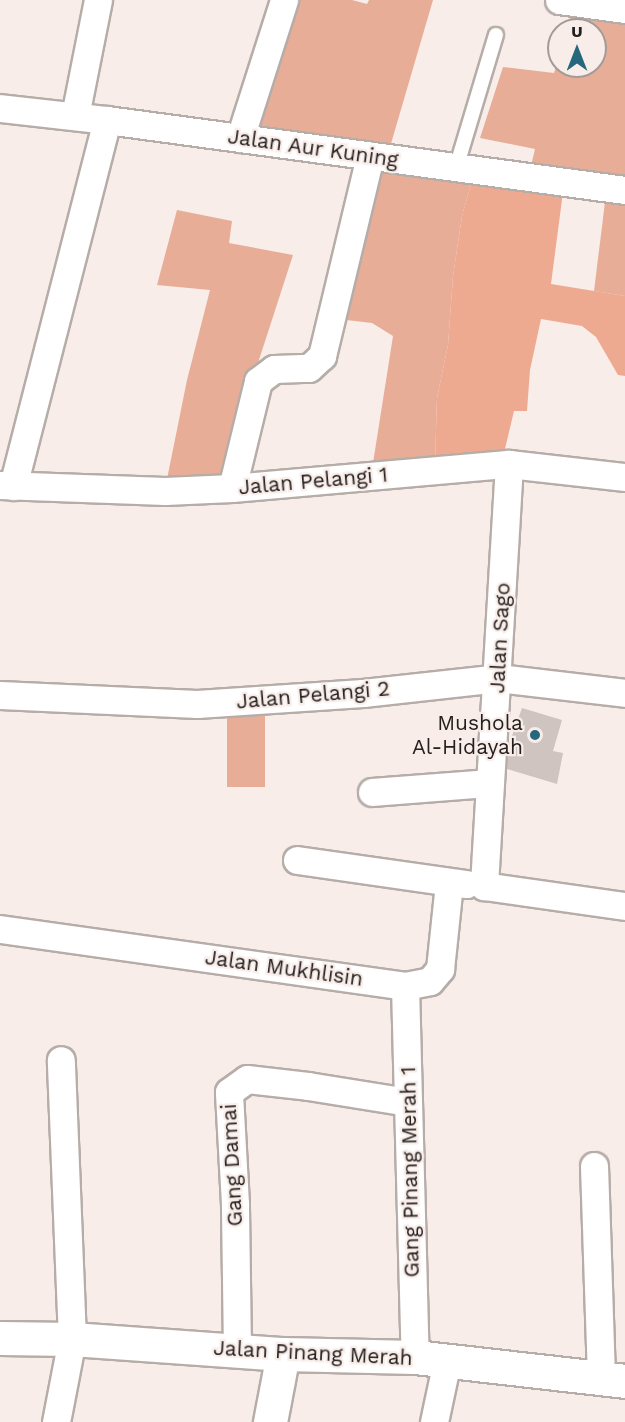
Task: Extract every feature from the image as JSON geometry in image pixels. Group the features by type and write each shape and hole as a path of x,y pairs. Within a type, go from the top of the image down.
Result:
{"street":[{"path":"75,116 98,0"},
{"path":"240,138 284,0"},
{"path":"559,0 625,9"},
{"name":"Jalan Aur Kuning","path":"0,108 107,120 625,190"},
{"path":"7,485 107,120"},
{"path":"232,488 258,381 274,369 309,368 322,356 370,156"},
{"name":"Jalan Pelangi 1","path":"7,485 165,491 232,488 509,464 625,477"},
{"name":"Jalan Sago","path":"484,886 509,464"},
{"name":"Jalan Pelangi 2","path":"0,695 197,704 363,693 498,678 625,693"},
{"path":"372,792 490,783"},
{"path":"297,860 625,906"},
{"name":"Jalan Mukhlisin","path":"0,929 405,986 430,981 440,969 449,883"},
{"name":"Gang Pinang Merah 1","path":"405,986 415,1357"},
{"path":"56,1422 72,1339 61,1060"},
{"name":"Gang Damai","path":"237,1351 236,1204 229,1092 247,1079 408,1102"},
{"path":"594,1166 613,1380"},
{"name":"Jalan Pinang Merah","path":"0,1338 72,1339 283,1354 415,1357 613,1380"},
{"path":"270,1422 283,1354"},
{"path":"434,1422 447,1361"}],"lane":[{"path":"456,168 496,35"}],"shaded area":[{"path":"288,0 352,0 367,4 369,0 433,0 390,147 251,131"},
{"path":"573,8 625,15 625,177 531,166 535,149 480,138 503,67 547,72 547,78 607,78 607,18 570,18"},
{"path":"376,171 472,181 462,216 453,276 448,345 437,398 435,463 373,463 393,336 372,323 338,319"},
{"path":"472,181 563,192 551,284 625,296 625,376 618,375 596,337 582,326 541,319 530,370 527,411 514,411 504,453 435,463 437,398 448,345 453,276 462,216"},
{"path":"606,194 625,197 625,296 594,291"},
{"path":"177,210 232,221 229,243 293,255 245,403 226,479 166,484 187,380 210,290 157,285"},
{"path":"227,711 265,711 265,787 227,787"}],"building":[{"name":"Mushola Al-Hidayah","path":"522,708 562,720 553,751 563,753 557,784 507,769 508,747"}],"place":[{"name":"Mushola Al-Hidayah","path":"535,735"}]}
